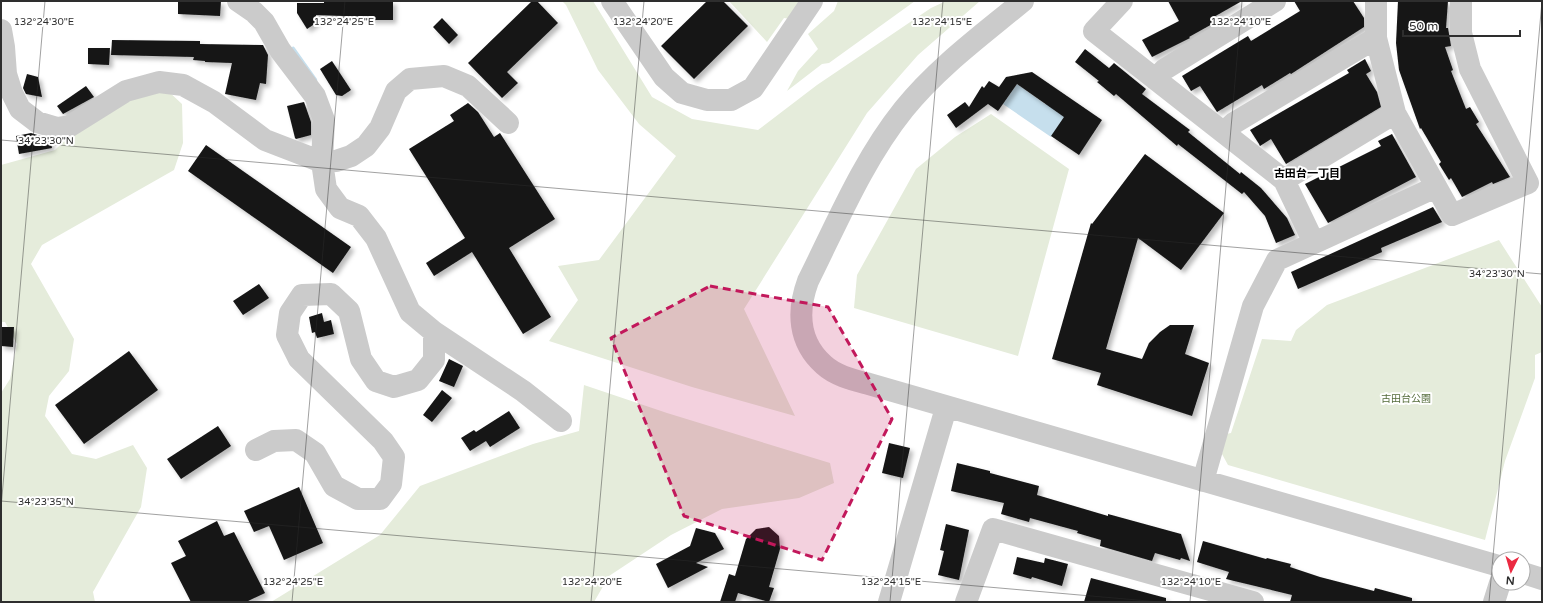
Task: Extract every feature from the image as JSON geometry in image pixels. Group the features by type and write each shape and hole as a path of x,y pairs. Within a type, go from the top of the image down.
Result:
{"street":[{"path":"238,1 254,12 264,22 280,50 315,96 324,120 322,162 326,189 340,208 359,216 376,238 410,312 434,332 562,421"},
{"path":"612,1 664,77 682,93 707,100 731,100 753,88 812,1"},
{"path":"1023,1 941,69 903,109 880,141 863,171 808,281 802,297 800,316 805,337 813,352 824,366 841,375 946,408 1491,564"},
{"path":"1122,1 1094,31 1284,180 1314,243"},
{"path":"1155,79 1165,69 1275,1"},
{"path":"1376,1 1376,38 1395,113 1452,215 1528,183 1470,69 1461,33 1461,1"},
{"path":"1,30 6,74 12,93 20,109 37,122 57,128 70,126 126,91 158,82 184,85 214,102 265,140 322,162 336,162 351,156 366,146 380,128 396,91 410,79 444,76 468,86 508,123"},
{"path":"1224,132 1234,123 1376,38"},
{"path":"1284,180 1395,113"},
{"path":"1203,481 1253,306 1277,260 1436,187"},
{"path":"256,450 274,441 296,440 315,453 334,486 358,500 380,498 391,484 394,457 383,441 299,359 287,335 290,313 302,295 331,294 349,311 361,359 376,382 394,387 418,380 434,360 434,332"},
{"path":"889,602 946,408"},
{"path":"966,602 993,529 1254,602"},
{"path":"1531,576 1542,579"},
{"path":"1494,602 1497,591"}],"highlighted area":[{"path":"710,286 828,307 892,419 822,560 684,516 611,338"}],"green space":[{"path":"562,1 593,1 652,97 692,119 758,130 817,85 931,8 946,1 980,1 918,55 867,113 744,309 795,416 692,387 549,341 578,300 558,266 599,260 676,156 639,124 598,70 566,5"},
{"path":"729,1 802,1 791,19 784,18 767,42"},
{"path":"838,1 915,1 829,63 822,64 787,91 798,71 818,49 808,34 834,11"},
{"path":"167,90 182,104 183,143 174,170 42,245 31,264 74,339 69,371 49,396 45,416 72,454 96,459 133,445 147,468 141,507 93,592 95,602 1,602 1,393 10,379 17,344 5,322 1,322 1,165 55,150 71,134 134,95"},
{"path":"991,114 1069,169 1018,356 854,308 857,275 916,169 955,137"},
{"name":"古田台公園","path":"1499,240 1542,307 1542,352 1535,355 1535,378 1505,461 1485,540 1228,465 1222,454 1226,434 1231,433 1262,339 1291,341 1296,330 1327,305"},
{"path":"584,385 667,413 830,463 834,483 799,498 722,509 671,535 609,576 594,602 271,602 380,535 420,486 533,444 579,431"}],"water":[{"path":"1017,84 1045,104 1071,108 1051,137 1003,104"}],"building":[{"path":"178,1 221,1 220,16 178,14"},
{"path":"324,1 393,1 393,20 370,20 370,17 316,15 316,23 307,29 297,13 297,3 324,3"},
{"path":"532,1 537,1 558,23 507,72 518,83 502,98 468,63"},
{"path":"707,1 723,1 748,26 694,79 661,46"},
{"path":"1168,1 1242,1 1212,18 1214,23 1189,37 1190,38 1152,57 1142,40 1179,21"},
{"path":"1294,1 1353,1 1364,18 1364,27 1291,74 1290,73 1264,89 1262,85 1217,112 1200,86 1191,91 1182,76 1248,36 1251,41 1300,11"},
{"path":"1398,1 1448,1 1446,28 1448,28 1451,46 1445,47 1453,70 1451,71 1466,109 1470,107 1479,122 1476,124 1510,177 1493,184 1492,182 1462,197 1451,178 1449,180 1439,164 1441,162 1421,128 1420,129 1399,70 1396,43"},
{"path":"442,18 458,35 449,44 433,27"},
{"path":"112,40 200,41 200,44 263,45 268,55 266,84 260,83 256,100 225,94 232,63 205,62 193,60 194,57 111,55"},
{"path":"88,48 110,48 109,65 88,64"},
{"path":"1085,49 1109,68 1114,63 1146,89 1142,94 1190,130 1188,132 1240,174 1241,172 1261,188 1287,218 1295,235 1276,243 1265,216 1244,192 1242,194 1178,144 1177,146 1116,94 1114,96 1097,82 1099,81 1075,62"},
{"path":"1365,59 1371,71 1366,74 1377,92 1381,107 1286,164 1271,139 1260,146 1250,130 1349,73 1347,70"},
{"path":"332,61 351,90 342,96 336,95 320,69"},
{"path":"1032,72 1102,120 1079,155 1051,136 1064,117 1017,84 998,111 988,104 956,128 947,115 965,102 969,107 982,86 984,88 989,81 999,87 1006,77"},
{"path":"27,74 38,77 42,97 26,94 23,88"},
{"path":"86,86 94,97 63,114 57,106"},
{"path":"304,102 311,122 311,135 296,139 287,106"},
{"path":"468,103 478,112 494,137 500,133 555,219 509,248 551,317 523,334 472,252 434,276 426,263 465,238 409,149 454,121 450,115"},
{"path":"31,133 50,139 52,148 19,154 16,136"},
{"path":"1392,134 1416,177 1328,223 1305,184 1381,146 1378,141"},
{"path":"206,145 351,247 333,273 188,171"},
{"path":"1145,154 1224,213 1181,270 1138,238 1106,349 1142,359 1149,343 1170,325 1194,325 1185,354 1209,363 1192,416 1097,385 1101,373 1052,359 1091,223 1092,224"},
{"path":"1433,207 1442,222 1381,248 1382,252 1298,289 1291,272"},
{"path":"259,284 269,298 243,315 233,301"},
{"path":"322,313 324,322 331,320 334,334 317,338 315,332 312,333 309,317"},
{"path":"1,327 14,327 13,347 1,346"},
{"path":"129,351 158,390 84,444 55,405"},
{"path":"449,359 463,366 454,387 439,381"},
{"path":"442,390 452,398 432,422 423,415"},
{"path":"509,411 520,428 490,447 486,441 470,451 461,438 474,430 476,432"},
{"path":"218,426 231,446 181,479 167,459"},
{"path":"889,443 910,448 903,478 882,473"},
{"path":"957,463 990,471 990,473 1039,486 1037,495 1108,516 1108,514 1181,534 1190,561 1181,558 1180,560 1155,553 1152,561 1100,546 1101,540 1077,533 1078,531 1030,518 1029,522 1001,514 1004,503 951,491"},
{"path":"299,487 323,543 284,560 269,526 254,532 244,511"},
{"path":"217,521 224,536 234,532 265,593 246,602 191,602 171,563 186,556 178,541"},
{"path":"946,524 969,530 959,580 938,575 944,551 940,550"},
{"path":"769,527 779,536 780,549 769,587 774,588 769,602 738,593 735,602 720,602 729,574 735,576 746,539 756,529"},
{"path":"696,528 715,533 724,549 696,563 708,567 668,588 656,564 690,546"},
{"path":"1203,541 1266,559 1291,564 1290,567 1320,577 1374,591 1375,588 1412,598 1412,602 1290,602 1292,595 1226,579 1229,572 1197,562"},
{"path":"1017,557 1044,563 1045,558 1068,564 1062,586 1032,577 1031,579 1013,574"},
{"path":"1091,578 1166,598 1166,602 1084,602"}],"waterway":[{"path":"293,49 315,80"}],"district":[{"name":"古田台一丁目","path":"1307,173"}]}
